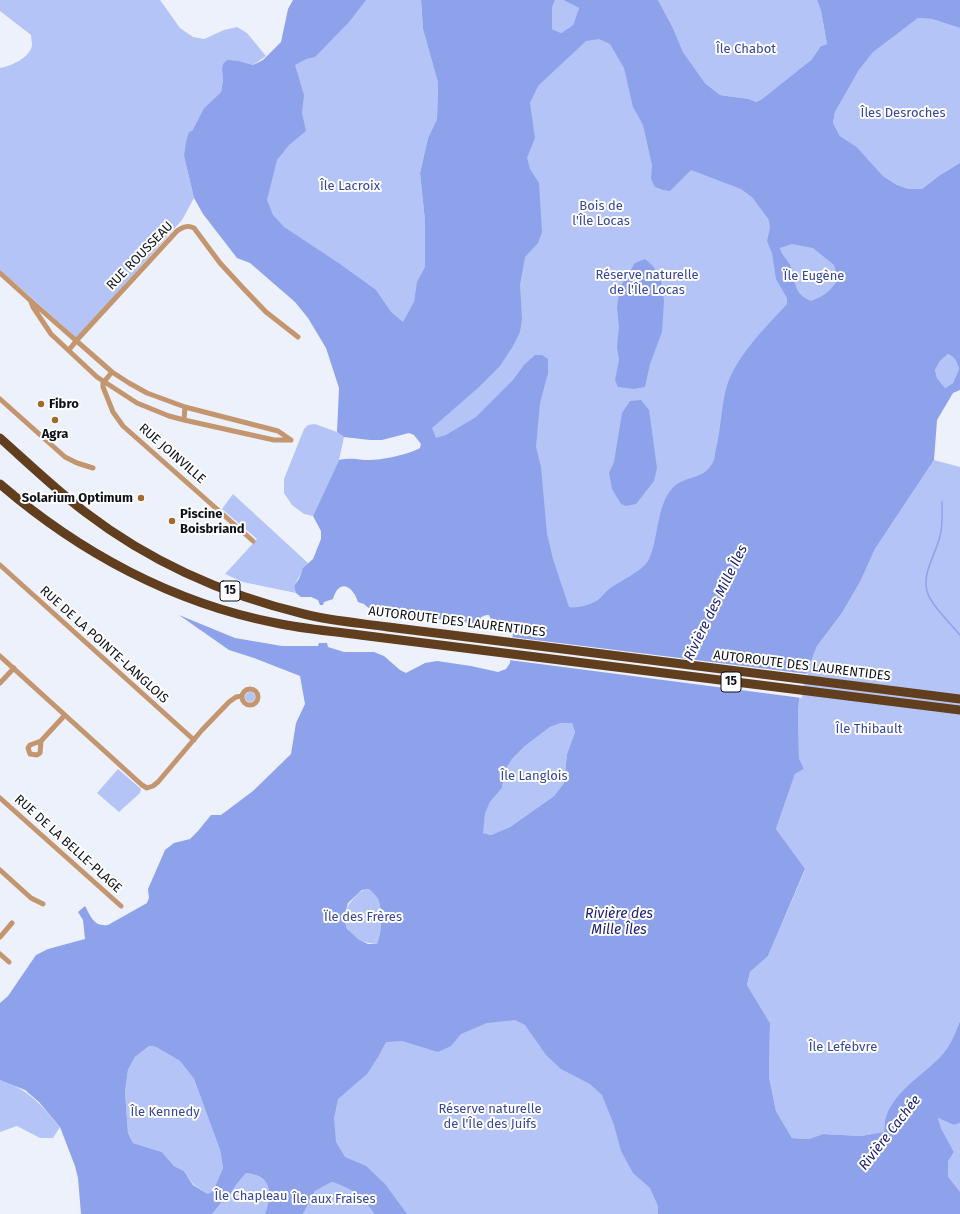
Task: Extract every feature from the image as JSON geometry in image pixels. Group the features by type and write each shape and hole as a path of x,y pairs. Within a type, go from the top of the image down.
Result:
{"highway":[{"name":"AUTOROUTE DES LAURENTIDES","path":"0,438 57,490 104,525 156,557 215,586 267,604 315,617 960,698"},
{"name":"AUTOROUTE DES LAURENTIDES","path":"0,484 33,512 63,534 97,555 149,582 204,603 253,618 289,626 960,710"}],"street":[{"name":"RUE ROUSSEAU","path":"69,350 177,231 183,227 189,226 194,228 220,264 252,298 266,312 298,337"},
{"path":"0,273 112,372 147,393 185,407 278,431 291,440 274,440 184,420 169,416 137,403 97,377 51,334 31,302"},
{"path":"104,381 112,372"},
{"name":"RUE JOINVILLE","path":"104,381 102,387 113,412 123,426 253,540"},
{"path":"0,399 65,457 92,468"},
{"path":"184,420 185,407"},
{"name":"RUE DE LA POINTE-LANGLOIS","path":"0,565 194,740"},
{"path":"0,656 147,788 158,782 229,702 236,697 242,696"},
{"path":"0,683 14,668"},
{"path":"41,742 65,715"},
{"name":"RUE DE LA BELLE-PLAGE","path":"0,798 121,906"},
{"path":"0,870 33,899 42,904"},
{"path":"0,937 12,923"},
{"path":"0,954 9,962"}],"green space":[{"path":"0,0 160,0 180,28 193,37 204,39 224,30 237,27 247,33 266,56 253,65 239,61 222,70 223,80 221,92 204,108 192,131 184,156 194,198 182,220 77,338 0,270 0,68 19,61 28,54 32,45 31,35 0,11"},
{"name":"Île Lacroix","path":"356,0 421,0 423,29 438,83 437,119 428,138 420,173 425,221 425,267 415,340 281,235 258,181 293,66"},
{"path":"555,0 563,0 579,8 573,25 561,33 552,29 552,8"},
{"name":"Île Chabot","path":"658,0 817,0 821,11 827,44 821,46 811,60 762,99 756,102 749,99 720,95 705,83 683,52 673,28"},
{"name":"Réserve naturelle de l'Île Locas","path":"589,18 827,234 852,288 737,440 606,649 431,457 414,416 511,86"},
{"name":"Îles Desroches","path":"918,18 932,19 960,28 960,163 940,175 922,189 909,189 897,185 883,176 857,147 840,136 833,123 835,112 859,70 873,51"},
{"path":"948,354 955,360 959,369 953,383 945,388 937,378 935,370 940,361"},
{"path":"315,424 337,432 344,437 339,460 313,516 304,514 292,505 284,493 284,479 304,429 308,425"},
{"path":"934,460 960,467 960,1021 952,1040 941,1056 901,1092 894,1101 885,1120 885,1132 861,1136 823,1134 809,1139 792,1138 776,1111 769,1077 770,1023 747,985 750,972 768,956 805,870 776,829 795,774 804,769 799,758 798,712 800,689 817,646 842,613 860,582 875,549"},
{"path":"233,494 308,563 294,586 296,593 243,582 225,574 257,539 222,509"},
{"path":"248,692 252,692 255,697 252,702 248,702 245,699 245,695"},
{"name":"Île Langlois","path":"561,723 572,723 575,732 567,754 564,783 554,796 510,827 491,835 482,833 485,814 490,802 502,788 505,770 512,759 525,746 550,727"},
{"path":"118,769 141,789 140,793 119,812 97,793"},
{"name":"Ïle des Frères","path":"369,889 378,899 381,909 381,928 377,944 367,943 358,939 347,928 345,921 349,904 359,893"},
{"name":"Réserve naturelle de l'Île des Juifs","path":"510,1000 611,1080 679,1214 383,1214 334,1167 324,1094 386,1025"},
{"name":"Île Kennedy","path":"149,1046 156,1047 180,1061 194,1079 220,1150 223,1168 213,1191 208,1194 193,1184 184,1171 174,1166 162,1152 133,1143 128,1133 125,1092 128,1070 135,1057"},
{"path":"0,1080 27,1093 47,1112 60,1127 53,1138 40,1138 17,1126 0,1132"},
{"path":"938,1118 954,1125 960,1123 960,1214 933,1180 954,1152 941,1128"},
{"name":"Île Chapleau","path":"246,1173 262,1178 268,1186 269,1200 265,1214 212,1214 230,1195"},
{"name":"Île aux Fraises","path":"332,1182 351,1190 361,1197 374,1214 303,1214 315,1191"}],"water":[{"name":"Rivière des Mille Îles","path":"293,0 366,0 349,22 315,57 306,59 295,65 304,95 302,113 306,131 289,145 277,160 267,200 273,215 284,227 376,290 391,312 403,322 414,302 417,282 425,267 425,221 420,173 428,138 437,119 438,83 423,29 421,0 555,0 552,8 552,29 561,33 573,25 579,8 563,0 658,0 673,28 683,52 705,83 720,95 749,99 756,102 762,99 811,60 821,46 827,44 821,11 817,0 960,0 960,28 932,19 918,18 873,52 859,70 835,112 833,123 840,136 857,147 883,176 897,185 909,189 922,189 940,175 960,163 960,390 953,393 937,420 934,460 875,549 860,582 842,613 817,646 800,689 798,712 799,758 804,769 795,774 776,829 805,869 768,956 750,972 747,985 770,1023 769,1077 776,1111 792,1138 809,1139 823,1134 861,1136 884,1132 885,1120 894,1101 908,1085 941,1056 952,1040 960,1021 960,1123 954,1125 938,1118 941,1128 954,1152 948,1161 948,1177 960,1192 960,1214 658,1214 658,1206 650,1188 633,1173 621,1151 614,1125 602,1095 590,1084 561,1069 546,1055 525,1025 515,1020 487,1023 461,1034 451,1046 438,1052 402,1041 386,1042 367,1074 338,1099 334,1118 336,1142 345,1157 366,1166 385,1184 407,1214 374,1214 361,1197 351,1190 332,1182 315,1191 303,1214 265,1214 269,1200 268,1186 262,1178 246,1173 230,1195 212,1214 81,1214 78,1178 60,1127 39,1102 25,1090 0,1080 0,1003 8,996 36,955 48,949 85,939 83,920 78,912 85,906 96,923 108,925 147,903 149,898 148,889 165,850 174,843 190,839 211,815 221,815 253,791 291,754 296,723 305,704 300,676 229,650 179,615 235,638 282,646 318,646 319,643 327,643 328,647 344,652 374,652 384,656 400,670 406,673 425,663 437,661 498,672 506,669 510,663 513,632 510,628 492,622 489,615 482,617 478,623 471,623 372,611 364,604 358,602 353,592 346,587 339,588 333,599 324,602 323,605 320,605 318,600 311,597 301,597 296,593 294,586 299,579 303,568 313,559 321,539 321,531 313,516 339,460 377,460 393,457 414,451 420,448 421,444 414,435 409,433 382,440 370,440 344,437 337,432 339,388 326,348 308,318 295,302 250,263 237,258 203,214 194,198 184,156 189,132 192,131 204,108 221,92 223,64 227,60 239,61 253,65 263,60 281,42 288,9","holes":["599,39 610,44 624,68 633,107 643,125 652,165 651,179 655,187 670,191 691,170 741,189 752,197 769,220 770,228 767,241 772,253 776,279 787,298 787,304 743,355 730,377 724,396 714,459 710,467 705,472 682,481 667,495 662,508 651,555 648,561 635,573 609,589 598,600 580,607 569,607 553,559 547,534 541,467 536,447 540,403 548,373 548,359 542,355 535,355 524,365 513,380 476,417 446,435 436,438 432,428 479,387 500,366 520,332 522,319 520,285 525,257 538,243 542,232 539,183 530,169 527,158 535,138 530,103 538,86 586,41","792,244 813,248 834,265 838,279 833,287 827,293 811,301 805,298 798,291 791,267 782,254 780,248","948,354 955,360 959,369 953,383 945,388 937,378 935,370 940,361","561,723 572,723 575,732 567,754 564,783 554,796 510,827 491,835 483,833 485,814 490,802 502,788 505,770 512,759 525,746 550,727","369,889 378,899 381,909 381,922 377,944 368,944 358,939 347,929 344,918 348,903 362,890","149,1046 156,1047 180,1061 194,1079 220,1150 223,1168 213,1191 208,1194 193,1185 184,1171 174,1166 162,1152 133,1143 128,1133 125,1092 128,1070 135,1057"]},
{"path":"645,259 653,266 661,279 664,301 662,332 650,364 645,387 634,389 618,387 615,380 619,360 617,347 619,327 617,307 620,287 635,263"},
{"path":"641,400 649,410 657,468 654,481 636,504 626,506 621,504 612,489 609,473 614,462 622,413 630,401"}],"pier":[{"path":"511,637 808,674 802,689 802,698 509,660"}],"waterway":[{"path":"942,502 941,532 928,570 926,584 927,591 932,602 960,635"}],"place":[{"name":"Fibro","path":"41,404"},
{"name":"Agra","path":"55,420"},
{"name":"Solarium Optimum","path":"141,498"},
{"name":"Piscine Boisbriand","path":"172,521"}],"park label":[{"name":"Bois de l'Île Locas","path":"601,214"},
{"name":"Ïle Eugène","path":"814,276"},
{"name":"Île Thibault","path":"869,729"},
{"name":"Île Lefebvre","path":"843,1047"}],"water label":[{"name":"Rivière Cachée","path":"890,1133"}]}
